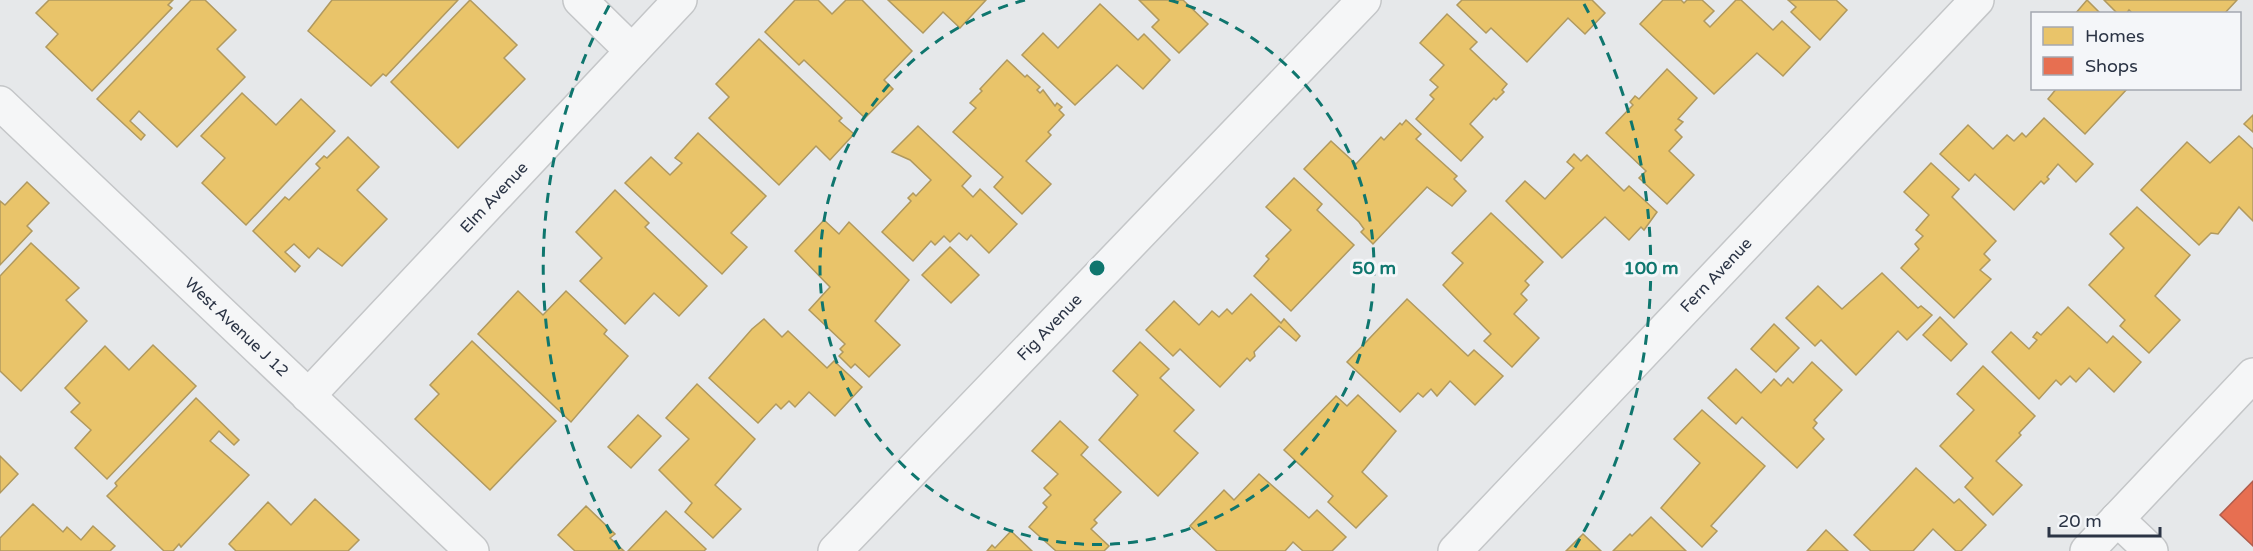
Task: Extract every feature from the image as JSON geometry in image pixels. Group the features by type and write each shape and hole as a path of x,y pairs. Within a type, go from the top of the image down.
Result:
{"street":[{"path":"580,0 632,51"},
{"name":"Elm Avenue","path":"308,396 680,0"},
{"name":"Fig Avenue","path":"835,551 1364,0"},
{"name":"Fern Avenue","path":"1455,551 1977,0"},
{"name":"West Avenue J 12","path":"0,103 472,551"},
{"path":"2087,551 2253,375"},
{"path":"2117,519 2151,551"}],"building: Homes":[{"path":"49,0 173,0 168,5 172,8 92,91 46,47 58,34 36,13"},
{"path":"191,0 205,0 236,30 217,49 245,77 177,147 139,111 130,121 145,135 141,140 97,99"},
{"path":"332,0 458,0 386,76 383,74 371,86 308,31"},
{"path":"470,0 517,45 504,58 525,79 458,148 391,82"},
{"path":"795,0 818,0 832,14 846,0 862,0 912,51 884,80 893,89 865,118 804,60 799,65 765,32"},
{"path":"888,0 986,0 960,28 943,12 923,33"},
{"path":"1139,0 1183,0 1208,24 1179,53 1152,27 1159,20"},
{"path":"1462,0 1592,0 1605,13 1585,34 1568,18 1527,62 1491,28 1486,33 1457,5"},
{"path":"1663,0 1681,0 1684,3 1687,0 1702,0 1714,11 1704,21 1710,27 1736,0 1741,0 1773,30 1782,21 1810,47 1783,76 1757,53 1714,94 1640,24"},
{"path":"1788,0 1836,0 1847,10 1820,40 1791,12 1796,7"},
{"path":"2087,0 2099,12 2077,12"},
{"path":"2104,0 2237,0 2226,12 2131,12 2129,10 2116,12"},
{"path":"1100,4 1138,40 1144,34 1170,60 1143,89 1117,65 1075,105 1022,55 1043,33 1058,48"},
{"path":"1447,14 1477,42 1470,49 1507,84 1502,90 1504,92 1496,100 1494,98 1470,124 1483,137 1461,161 1416,119 1434,99 1430,95 1438,87 1430,80 1444,65 1420,43"},
{"path":"759,39 842,118 839,121 854,134 830,160 816,146 779,185 709,118 729,97 716,84"},
{"path":"1007,60 1040,87 1037,90 1040,93 1043,90 1055,106 1057,103 1062,107 1059,110 1064,115 1048,132 1051,135 1026,161 1051,184 1022,214 994,187 1003,177 953,132 976,108 970,103 982,91 980,89"},
{"path":"1667,69 1697,98 1678,119 1683,122 1675,130 1682,137 1669,151 1694,175 1667,204 1639,178 1646,171 1606,133 1633,105 1630,102 1635,96 1639,99"},
{"path":"2055,90 2126,90 2085,134 2048,99"},
{"path":"242,93 276,125 301,99 335,131 246,225 202,183 225,158 201,136"},
{"path":"2253,115 2253,132 2244,124"},
{"path":"2044,118 2093,164 2076,182 2058,164 2047,177 2049,179 2044,184 2041,181 2014,210 1975,174 1969,181 1940,154 1968,125 1993,149 2007,135 2014,141 2022,133 2026,137"},
{"path":"1406,120 1421,134 1416,139 1457,176 1454,179 1466,191 1452,206 1427,187 1373,244 1361,232 1364,229 1359,222 1304,169 1331,141 1356,164 1381,137 1384,140 1400,123 1402,125"},
{"path":"918,126 971,176 962,186 973,197 980,189 1017,224 989,253 971,235 967,240 959,233 950,242 944,236 935,245 931,241 913,261 882,232 911,201 908,198 913,193 916,196 931,180 910,160 892,152"},
{"path":"698,133 766,196 731,233 747,247 722,274 625,183 651,157 670,175 682,163 675,158"},
{"path":"2239,136 2253,149 2253,221 2239,207 2218,234 2211,233 2199,245 2141,190 2187,142 2210,163"},
{"path":"348,137 379,167 357,190 387,219 342,266 318,248 309,258 294,244 285,252 300,266 295,272 253,231 285,197 289,200 320,168 316,164 324,156 327,158"},
{"path":"1574,154 1581,161 1587,155 1624,191 1629,186 1657,212 1644,230 1641,227 1629,240 1605,217 1562,258 1506,201 1525,181 1545,199 1574,168 1567,162"},
{"path":"1931,163 1959,189 1952,197 1996,241 1984,254 1990,260 1980,270 1991,279 1954,318 1901,268 1919,249 1915,244 1923,236 1916,230 1929,215 1904,192"},
{"path":"1294,178 1322,204 1317,210 1354,245 1291,311 1254,276 1269,259 1266,256 1291,230 1266,207"},
{"path":"27,182 49,203 27,226 32,231 0,265 0,201 5,205"},
{"path":"615,190 649,223 645,227 707,286 679,316 654,293 625,324 580,281 602,258 576,232"},
{"path":"2137,207 2190,255 2155,296 2180,320 2149,353 2120,326 2125,320 2089,285 2124,248 2110,234"},
{"path":"1491,213 1543,262 1525,281 1529,285 1521,294 1527,300 1514,314 1539,338 1512,367 1484,341 1491,334 1443,285 1463,263 1452,253"},
{"path":"824,220 839,234 849,222 909,280 875,321 900,345 869,377 855,364 851,368 839,356 843,352 840,349 845,344 809,310 830,287 795,251"},
{"path":"31,243 79,288 66,300 87,321 21,391 0,371 0,276"},
{"path":"950,247 979,275 951,303 922,275"},
{"path":"1882,273 1918,308 1921,306 1932,315 1907,340 1898,331 1856,375 1821,340 1815,346 1786,318 1818,286 1842,309"},
{"path":"518,291 543,315 566,291 607,330 604,334 628,356 571,422 478,334"},
{"path":"1251,294 1281,323 1284,319 1300,336 1296,341 1279,326 1254,352 1255,356 1250,361 1247,358 1220,387 1180,349 1173,356 1146,330 1174,301 1199,325 1212,311 1219,317 1227,309 1232,314"},
{"path":"1407,299 1468,356 1474,350 1503,376 1475,405 1450,381 1437,396 1431,389 1423,397 1418,393 1400,412 1347,362"},
{"path":"2068,307 2107,343 2113,336 2141,362 2114,392 2089,368 2076,382 2070,376 2061,385 2056,380 2039,399 1992,352 2011,332 2029,349 2037,340 2033,337 2037,332 2041,335"},
{"path":"1940,317 1967,344 1951,361 1923,335"},
{"path":"764,319 782,337 788,331 827,368 834,361 862,387 835,416 809,392 795,407 789,401 781,409 776,404 758,423 709,378 752,329"},
{"path":"1774,324 1799,348 1776,372 1751,349"},
{"path":"472,341 556,421 490,490 415,419 439,394 430,385"},
{"path":"1140,342 1169,369 1160,378 1194,410 1174,431 1198,453 1158,496 1099,440 1138,395 1113,371"},
{"path":"153,345 196,386 107,479 75,448 91,430 71,412 80,403 65,388 105,346 129,370"},
{"path":"1812,362 1842,390 1814,420 1817,423 1813,428 1824,439 1797,468 1742,417 1736,424 1708,398 1736,369 1761,393 1774,379 1781,386 1788,378 1793,383"},
{"path":"1983,366 2035,416 2019,433 2021,435 1996,461 2022,485 1993,515 1965,487 1973,478 1940,446 1974,410 1957,394"},
{"path":"697,384 755,439 715,485 741,509 713,538 685,512 692,503 659,470 689,439 666,418"},
{"path":"1358,395 1396,431 1362,472 1387,496 1356,528 1328,502 1333,496 1284,450 1336,396 1347,406"},
{"path":"196,398 239,440 234,445 219,431 210,441 249,475 181,547 179,544 173,551 164,551 107,496 117,486 115,483"},
{"path":"1702,410 1765,466 1711,526 1717,531 1702,547 1661,508 1700,463 1674,439"},
{"path":"638,415 661,436 631,468 608,447"},
{"path":"1060,421 1088,447 1081,455 1121,492 1094,520 1097,523 1091,529 1109,546 1104,551 1056,551 1029,527 1047,507 1043,503 1051,495 1044,488 1058,474 1032,451"},
{"path":"0,456 18,474 0,493"},
{"path":"1916,468 1954,503 1959,499 1986,525 1961,551 1956,551 1933,529 1913,551 1871,551 1854,535"},
{"path":"1259,474 1309,518 1317,510 1346,537 1332,551 1303,551 1293,542 1285,551 1217,551 1190,526 1224,490 1234,500"},
{"path":"315,499 359,540 348,551 236,551 229,544 268,502 291,525"},
{"path":"33,504 63,532 67,527 81,540 93,526 115,546 110,551 0,551 0,538"},
{"path":"586,506 615,534 610,538 624,551 575,551 558,535"},
{"path":"666,511 706,549 704,551 628,551"},
{"path":"1651,517 1686,551 1613,551 1630,534 1632,536"},
{"path":"1826,530 1848,551 1807,551"},
{"path":"1011,531 1032,551 987,551 992,545 995,548"},
{"path":"1583,534 1601,551 1566,551"}],"building: Shops":[{"path":"2253,481 2253,546 2220,515"}]}
